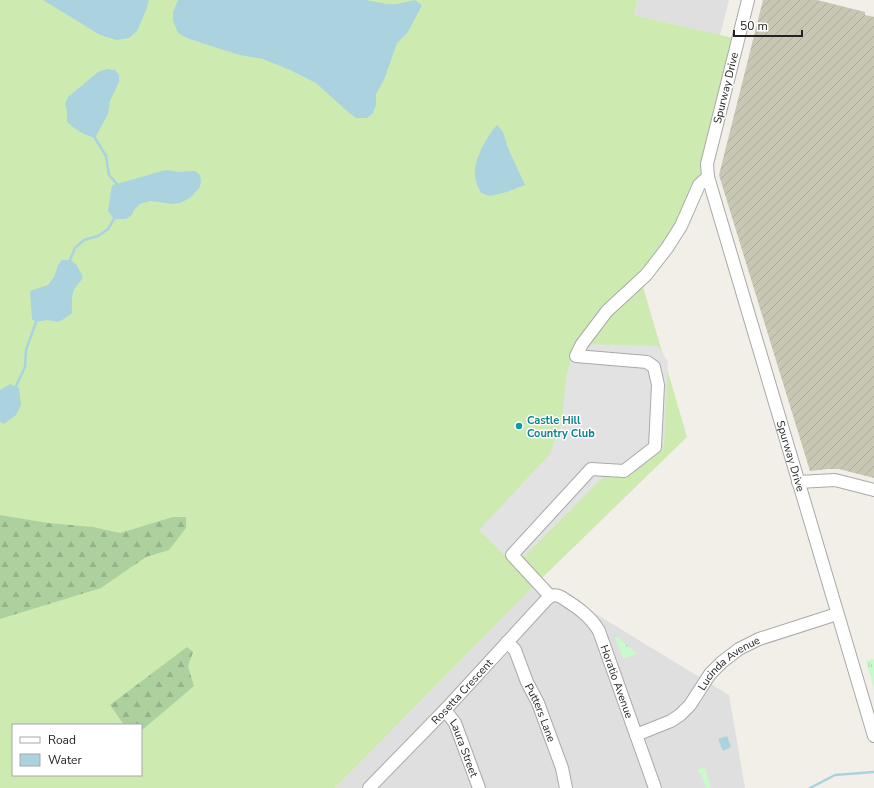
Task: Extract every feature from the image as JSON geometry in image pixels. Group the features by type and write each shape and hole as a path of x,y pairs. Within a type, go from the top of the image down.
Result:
{"street":[{"name":"Spurway Drive","path":"748,0 707,164 708,177 874,736"},
{"path":"552,596 512,555 591,469 624,471 655,447 658,385 654,367 647,362 576,356 582,344 607,311 646,275 667,248 681,226 699,185 708,177"},
{"path":"798,482 835,480 874,490"},
{"name":"Horatio Avenue","path":"552,596 556,595 560,597 585,614 599,630 655,788"},
{"name":"Rosetta Crescent","path":"369,788 552,596"},
{"name":"Lucinda Avenue","path":"636,735 671,721 680,715 690,705 710,674 722,662 739,649 759,639 837,614"},
{"name":"Putters Lane","path":"507,642 515,650 527,682 538,703 562,768 566,788"},
{"name":"Laura Street","path":"445,710 455,723 480,788"}],"shaded area":[{"path":"638,0 729,0 720,35 634,15"},
{"path":"763,0 817,0 865,12 865,15 874,17 874,478 839,469 810,471 719,175"},
{"path":"574,345 658,346 668,362 664,446 629,476 604,476 515,566 479,530 550,454 562,420 566,378"},
{"path":"540,580 729,695 745,788 335,788"}],"green space":[{"name":"Castle Hill Country Club","path":"0,0 638,0 634,15 738,39 697,186 679,227 639,273 687,437 540,580 335,788 0,788"},
{"path":"0,515 48,523 93,527 120,533 173,517 186,517 186,528 169,550 146,557 101,588 0,619"},
{"path":"614,634 637,654 623,659"},
{"path":"187,647 193,652 188,666 194,686 142,730 142,724 123,724 110,705"},
{"path":"874,659 874,690 866,661"},
{"path":"704,767 711,786 710,788 704,788 706,787 700,773 698,773 697,770"}],"water":[{"path":"43,0 149,0 137,31 129,38 117,40 100,35"},
{"path":"178,0 366,0 387,4 397,4 415,0 422,5 408,32 397,43 384,80 376,94 376,105 373,113 367,118 356,118 316,83 290,70 263,59 240,55 211,46 187,38 178,33 173,21 173,12"},
{"path":"107,69 115,70 119,75 119,82 110,101 108,114 95,138 80,132 67,122 67,111 65,104 68,97 98,72"},
{"path":"497,125 503,132 508,148 525,185 507,192 490,196 481,193 476,179 475,168 482,148 489,135"},
{"path":"167,170 179,172 195,171 200,175 200,187 190,198 180,203 173,204 150,201 140,204 131,216 126,219 114,219 108,211 113,185"},
{"path":"62,260 70,260 76,264 83,277 73,293 72,313 58,322 47,320 36,322 32,319 30,291 48,285 54,277 58,265"},
{"path":"10,384 19,388 21,405 16,415 4,424 0,422 0,390"},
{"path":"727,736 731,747 723,751 718,739"}],"waterway":[{"path":"95,138 106,156 109,175 117,184"},
{"path":"70,260 75,248 84,240 98,236 108,229 114,219"},
{"path":"16,386 25,367 26,350 36,322"},
{"path":"810,788 835,775 874,772"}],"place":[{"name":"Castle Hill Country Club","path":"519,426"}]}
